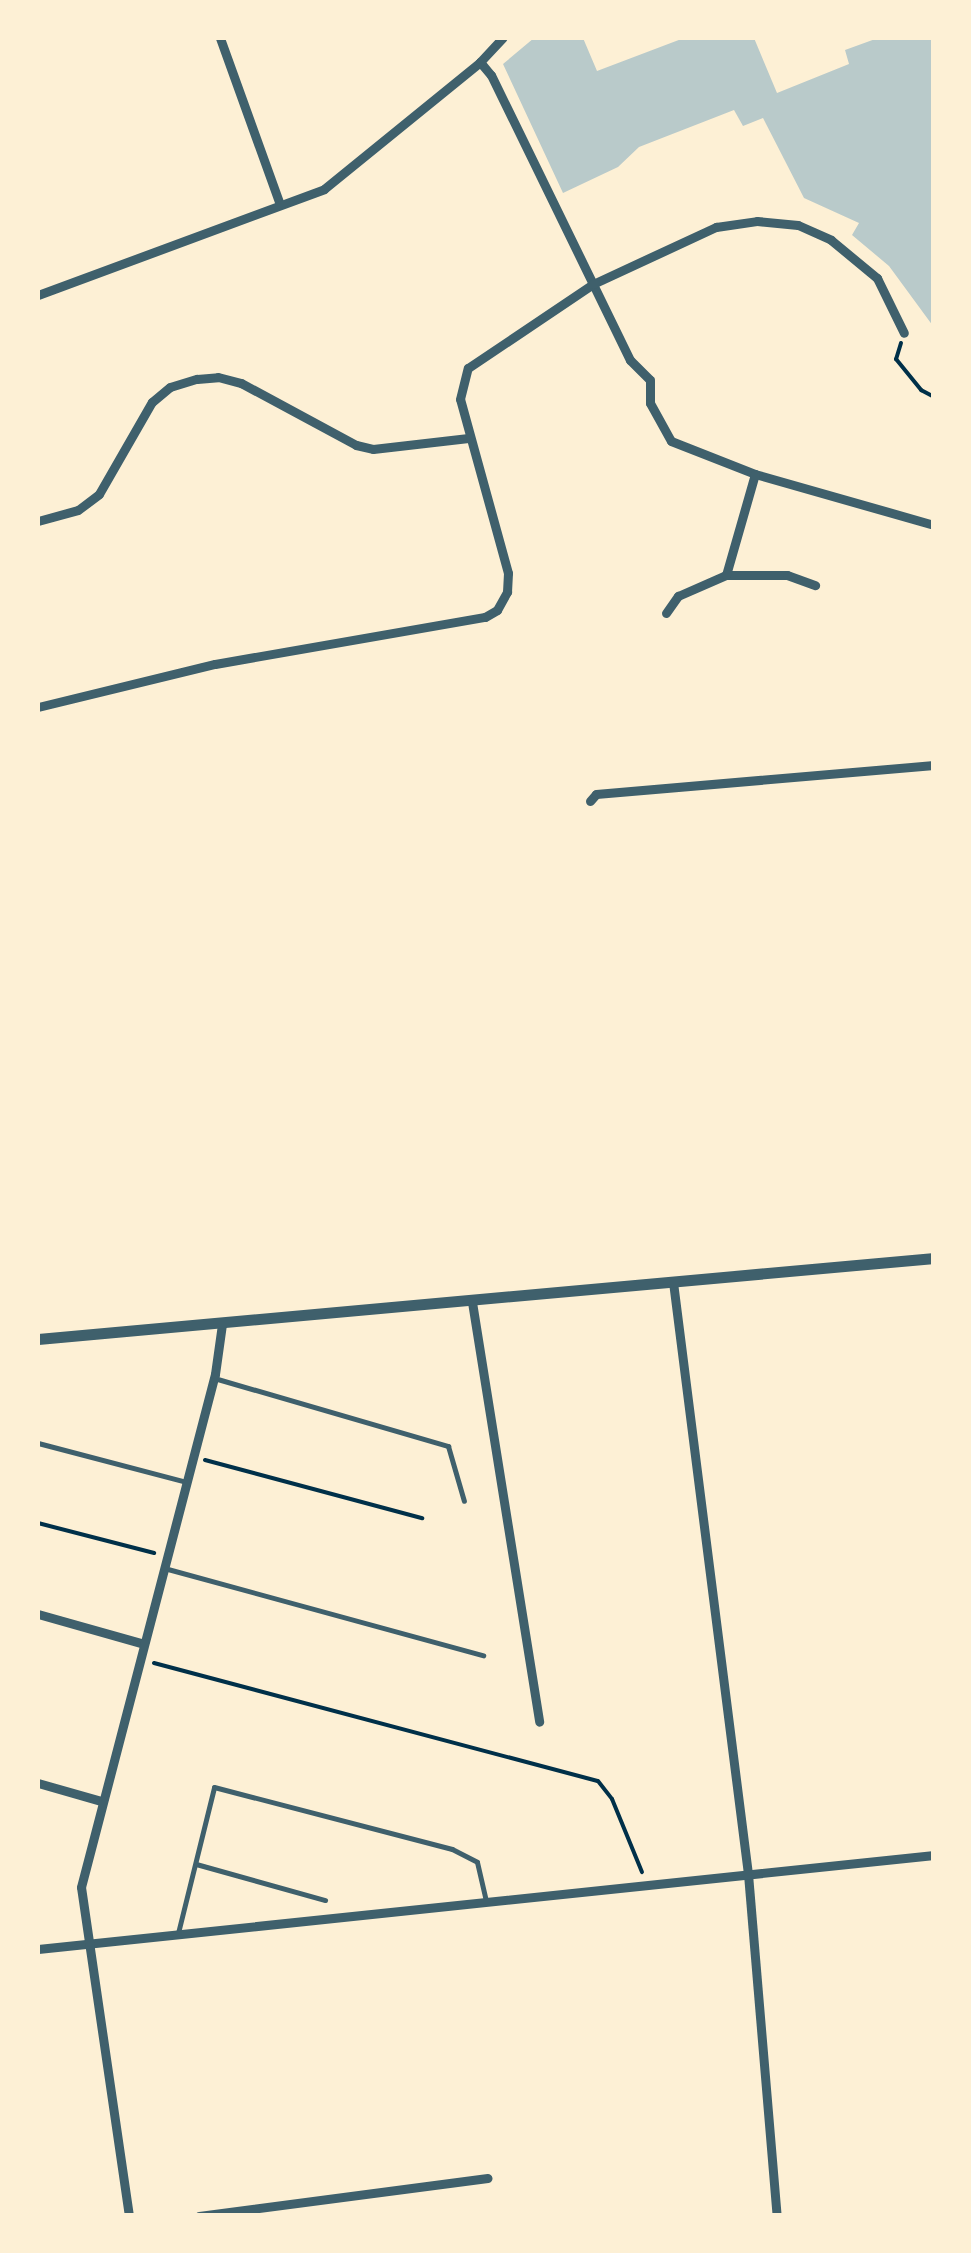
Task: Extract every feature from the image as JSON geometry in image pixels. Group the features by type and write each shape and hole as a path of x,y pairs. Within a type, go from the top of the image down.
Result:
{"street":[{"path":"220,38 280,205"},
{"path":"38,295 324,189 480,62 502,38"},
{"path":"480,62 491,75 630,360 650,380 650,403 671,442 755,474 934,524"},
{"path":"38,707 224,662 485,617 496,610 506,592 508,573 460,399 468,368 593,284 716,227 757,221 798,226 831,240 877,278 904,333"},
{"path":"38,521 78,510 99,494 152,402 170,386 197,379 218,377 241,383 356,445 373,449 468,438"},
{"path":"726,575 755,474"},
{"path":"666,613 678,596 726,575 787,575 815,585"},
{"path":"590,801 596,794 934,765"},
{"path":"38,1339 934,1258"},
{"path":"673,1282 748,1874 777,2216"},
{"path":"472,1302 539,1722"},
{"path":"130,2216 80,1887 214,1378 223,1342 222,1324"},
{"path":"38,1614 144,1644"},
{"path":"38,1783 101,1801"},
{"path":"38,1949 934,1855"},
{"path":"200,2216 488,2178"}],"lane":[{"path":"214,1378 448,1446 464,1501"},
{"path":"38,1443 187,1482"},
{"path":"164,1568 483,1655"},
{"path":"178,1933 214,1787 452,1849 477,1862 487,1903"},
{"path":"196,1864 325,1900"}],"path":[{"path":"904,333 896,360 921,390 934,397"},
{"path":"194,1457 422,1518"},
{"path":"38,1523 167,1557"},
{"path":"140,1656 598,1781 612,1799 649,1885"}],"shaded area":[{"path":"534,38 583,38 597,71 684,38 754,38 777,93 849,64 845,50 878,38 933,38 933,326 889,266 852,235 859,223 804,198 763,118 743,126 734,110 639,147 618,167 563,193 503,64"}]}
